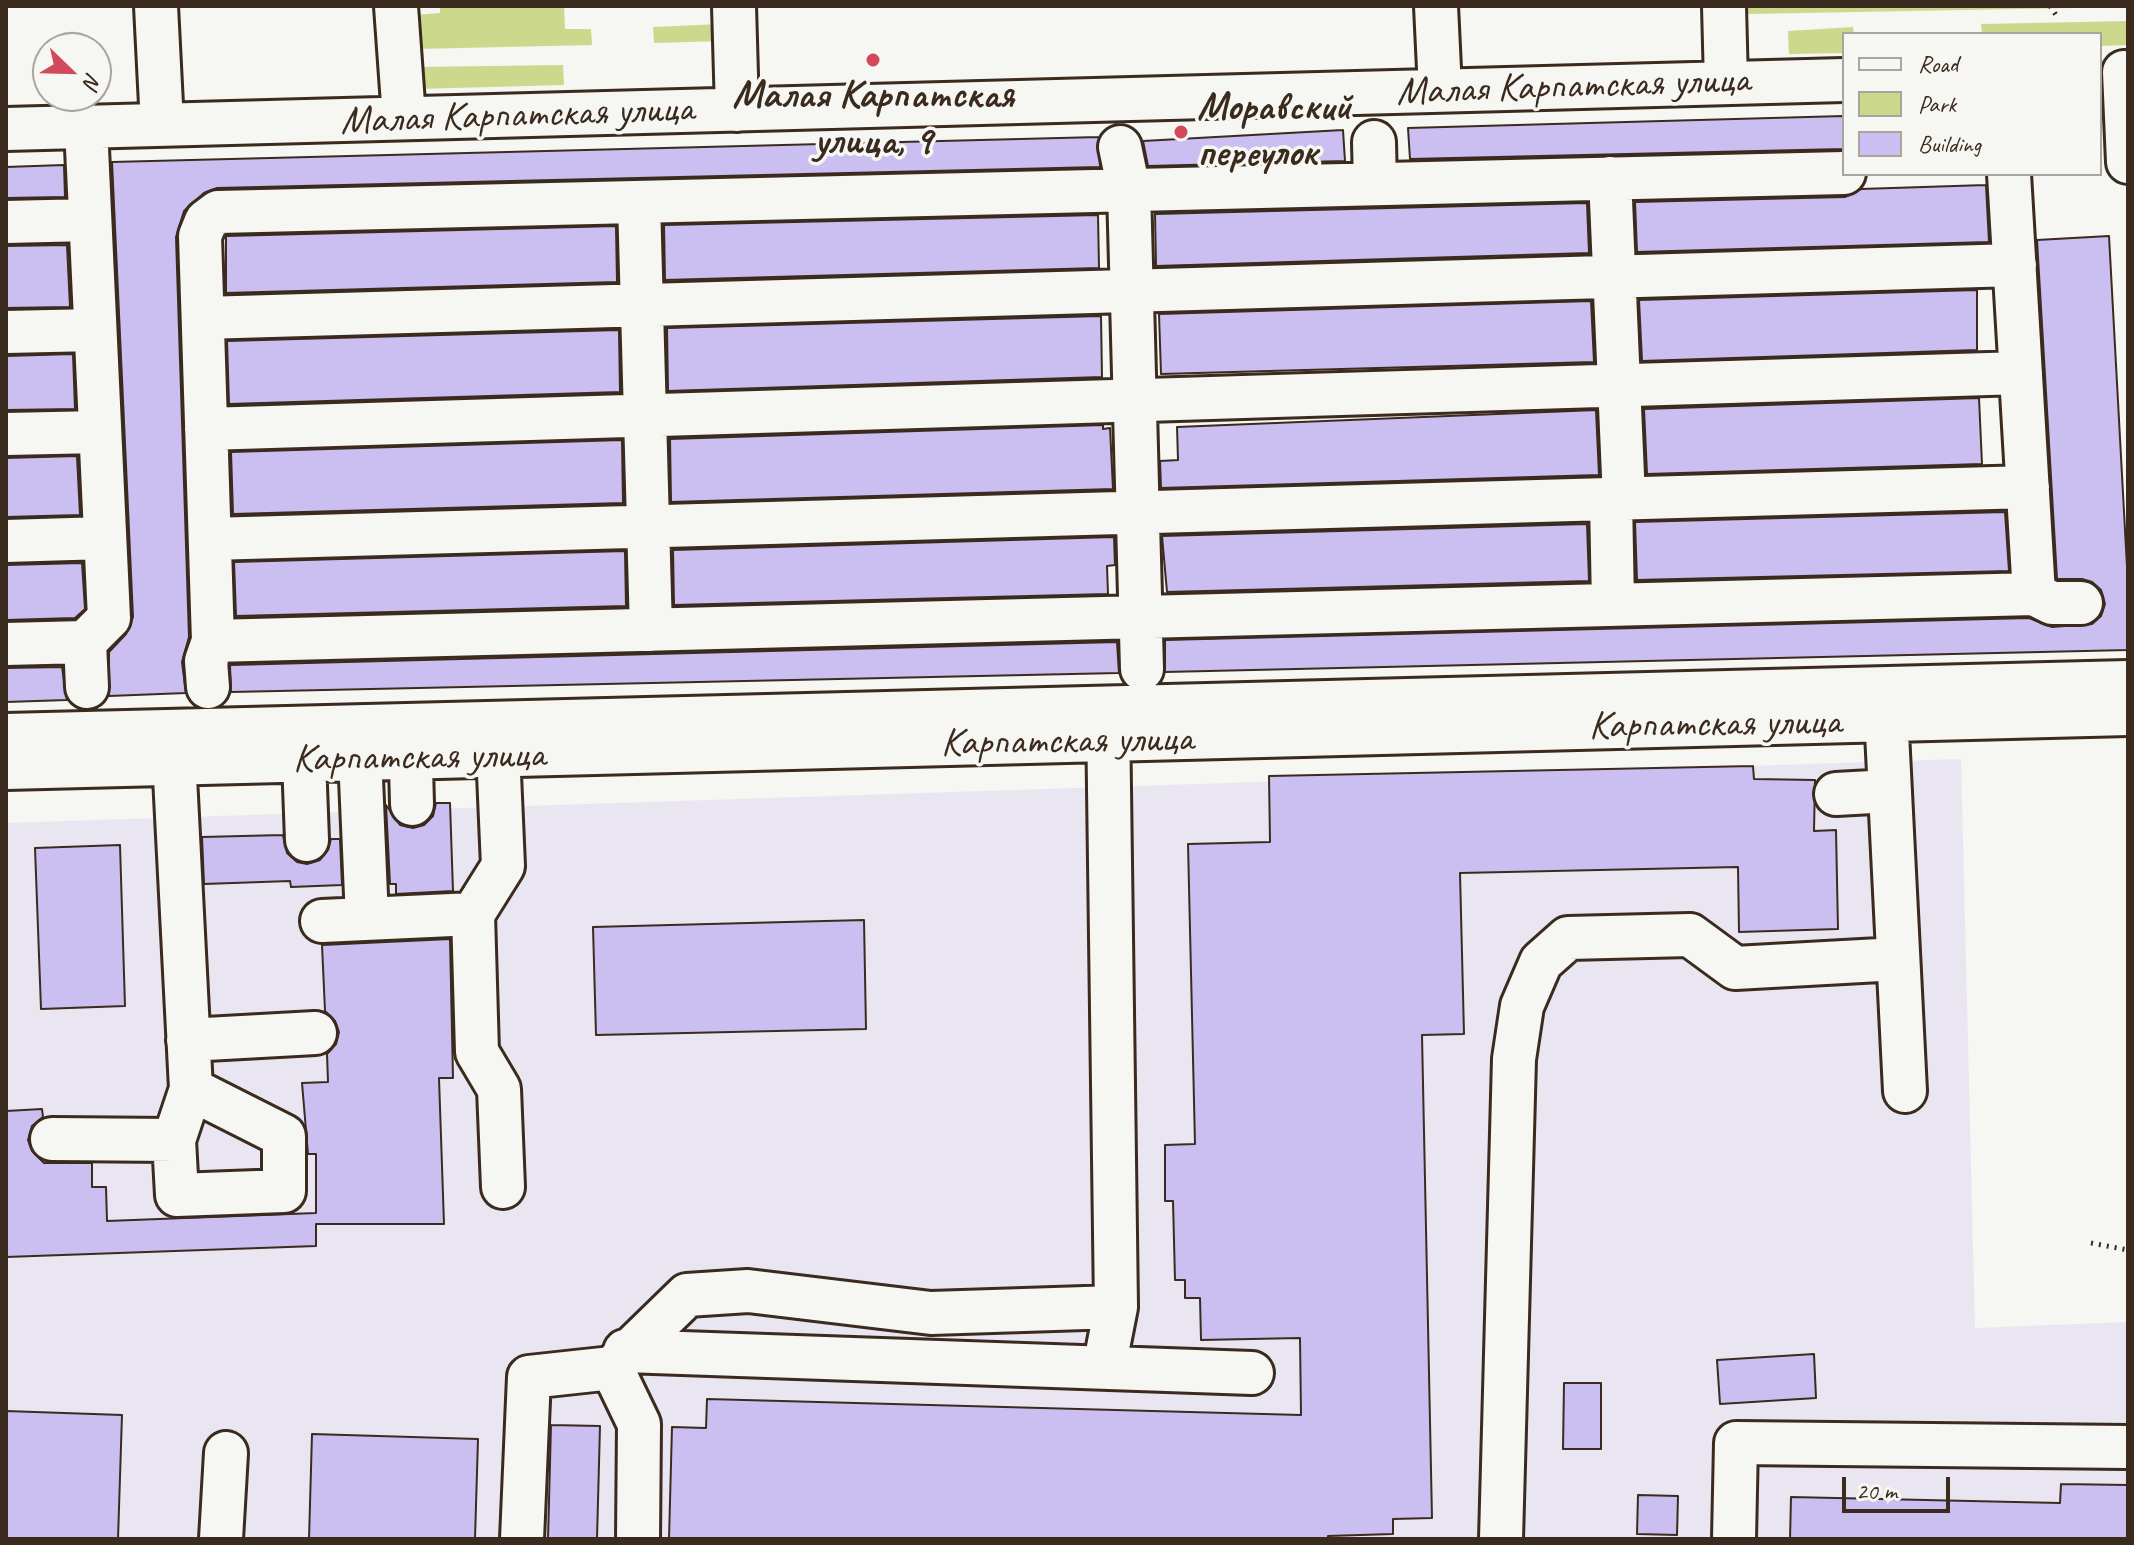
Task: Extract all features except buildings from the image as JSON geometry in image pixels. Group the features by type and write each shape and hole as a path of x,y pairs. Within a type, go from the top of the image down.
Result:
{"street":[{"path":"156,6 162,125"},
{"path":"396,6 404,118"},
{"path":"734,6 737,110"},
{"path":"1436,6 1440,90"},
{"path":"1724,6 1726,83"},
{"path":"2117,72 2128,162"},
{"name":"Малая Карпатская улица","path":"6,129 1842,80"},
{"path":"6,644 85,642 109,618 86,127"},
{"path":"1374,142 1375,184"},
{"path":"1120,147 1129,190 1142,669"},
{"path":"208,687 206,661 213,641 200,236 206,221 218,212 1842,173"},
{"path":"2009,176 2034,594"},
{"path":"1610,178 1619,385 1613,605"},
{"path":"639,202 651,630"},
{"path":"6,222 90,220"},
{"path":"203,318 2015,265"},
{"path":"6,332 95,330"},
{"path":"206,429 2021,373"},
{"path":"6,434 100,432"},
{"path":"210,539 2028,487"},
{"path":"6,541 105,538"},
{"path":"213,641 2034,594 2052,603 2081,603"},
{"path":"85,642 87,687"},
{"name":"Карпатская улица","path":"6,735 174,747 359,743 1886,704 2128,682"},
{"path":"1886,704 1905,1091"},
{"name":"Карпатская улица","path":"1886,704 2128,714"},
{"path":"1104,1368 1116,1307 1109,724"},
{"path":"497,739 503,866 473,914 477,1052 499,1089 503,1187"},
{"path":"410,741 412,804"},
{"path":"359,743 367,919"},
{"path":"303,744 307,840"},
{"path":"174,747 191,1089 174,1140 177,1195 284,1191 284,1136 191,1089"},
{"name":"Карпатская улица","path":"6,768 174,747"},
{"path":"1836,794 1890,791"},
{"path":"322,921 473,914"},
{"path":"1501,1539 1514,1059 1522,1006 1541,962 1568,938 1690,935 1735,968 1898,959"},
{"path":"188,1040 315,1033"},
{"path":"52,1139 174,1140"},
{"path":"619,1360 687,1295 748,1291 931,1313 1116,1307"},
{"path":"619,1360 639,1424 638,1539"},
{"path":"522,1539 529,1377 619,1360 1252,1373"},
{"path":"1734,1539 1736,1443 2128,1447"},
{"path":"221,1539 226,1453"}],"path":[{"path":"2050,6 2056,15"},
{"path":"2091,1243 2128,1250"}],"shaded area":[{"path":"1961,759 1975,1328 2128,1322 2128,1539 6,1539 6,823"}],"green space":[{"path":"440,6 564,6 565,29 591,29 592,45 416,49 414,15 440,13"},
{"path":"1747,6 2128,6 2128,7 1747,14"},
{"path":"2128,21 2128,45 2102,46 2102,32 1982,32 1981,24"},
{"path":"722,24 723,41 654,43 653,27"},
{"path":"1853,27 1854,32 1842,32 1842,53 1789,54 1788,31"},
{"path":"563,65 564,85 417,89 418,67"}],"place":[{"name":"Малая Карпатская улица, 9","path":"873,60"},
{"name":"Моравский переулок","path":"1181,132"}]}
